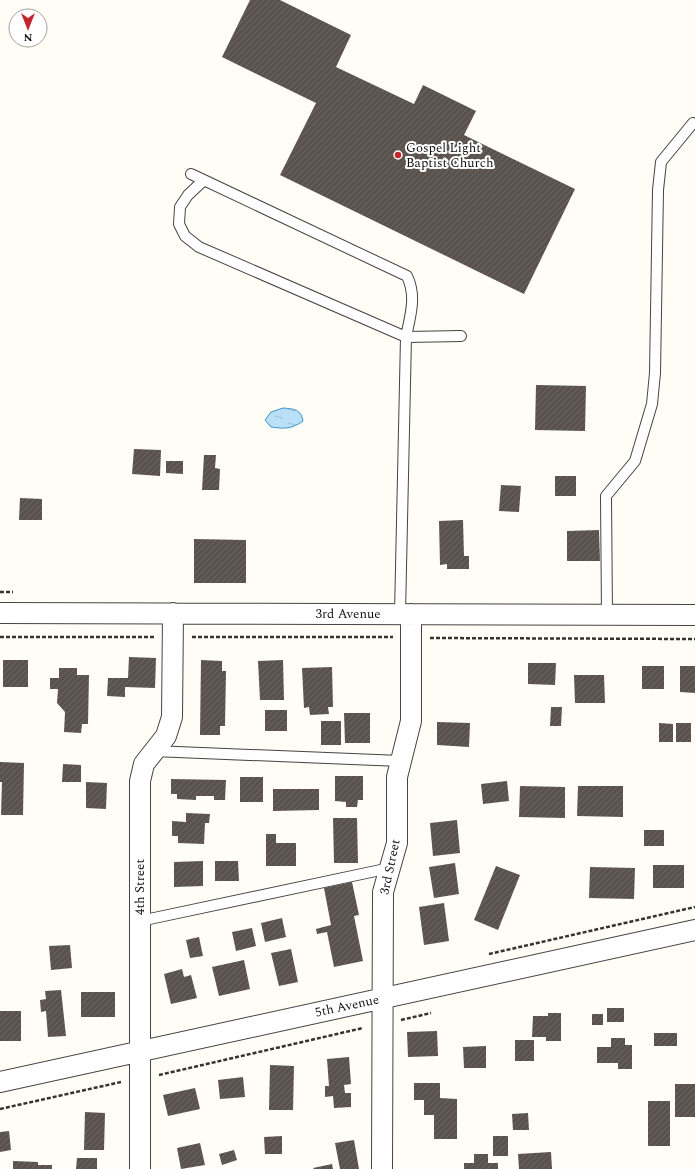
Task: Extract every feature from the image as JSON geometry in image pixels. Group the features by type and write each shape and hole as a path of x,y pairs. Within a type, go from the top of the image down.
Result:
{"street":[{"name":"3rd Avenue","path":"0,613 695,615"},
{"name":"4th Street","path":"140,1169 140,780 144,764 166,736 172,717 173,613"},
{"name":"3rd Street","path":"382,1169 383,892 397,843 397,776 410,721 411,638 405,614"},
{"name":"5th Avenue","path":"0,1082 695,930"}],"lane":[{"path":"607,615 606,496 635,460 652,404 655,373 658,190 661,162 692,123"},
{"path":"191,174 407,276 412,286 414,299 406,337 405,614"},
{"path":"204,180 188,195 180,207 179,224 185,236 199,247 406,337 461,336"},
{"path":"153,751 401,760"},
{"path":"140,920 390,868"}],"path":[{"path":"0,637 695,639"},
{"path":"488,954 695,907"},
{"path":"155,1076 368,1027"},
{"path":"0,1108 73,1094 127,1080"}],"water":[{"path":"283,408 296,410 301,414 303,421 288,428 271,427 265,420 271,412"}],"building":[{"name":"Gospel Light Baptist Church","path":"250,0 280,0 351,35 336,67 414,104 423,85 476,111 464,135 575,189 524,294 280,175 316,103 222,57"},
{"path":"536,385 586,386 585,431 535,430"},
{"path":"134,449 161,450 160,476 132,474"},
{"path":"204,455 216,455 215,468 220,469 219,490 202,490"},
{"path":"166,461 183,461 183,474 166,473"},
{"path":"555,476 576,476 576,496 555,496"},
{"path":"501,485 521,486 519,512 499,511"},
{"path":"20,498 42,499 42,520 19,520"},
{"path":"463,520 464,556 469,556 469,569 447,569 447,564 440,565 439,521"},
{"path":"599,530 600,561 567,561 567,531"},
{"path":"194,539 246,540 246,583 194,583"},
{"path":"129,657 156,658 155,688 125,687 125,697 107,696 108,678 128,678"},
{"path":"3,660 28,660 28,687 3,687"},
{"path":"201,660 222,661 222,671 226,671 225,726 220,726 220,735 200,735"},
{"path":"283,660 284,700 260,700 258,661"},
{"path":"528,663 556,663 555,685 528,684"},
{"path":"642,666 664,666 664,689 642,689"},
{"path":"680,666 695,666 695,693 680,692"},
{"path":"332,667 333,707 328,707 329,714 310,715 309,707 304,708 302,668"},
{"path":"59,668 77,668 77,675 89,675 88,724 82,724 81,733 64,732 65,712 57,703 58,689 50,689 50,678 59,678"},
{"path":"574,675 604,675 605,703 575,703"},
{"path":"551,707 562,707 561,726 550,726"},
{"path":"265,710 287,710 287,731 265,731"},
{"path":"344,713 370,713 370,743 345,743"},
{"path":"321,721 341,721 341,745 321,745"},
{"path":"437,722 470,723 469,747 437,745"},
{"path":"659,723 673,724 673,742 659,742"},
{"path":"676,723 691,723 691,742 676,742"},
{"path":"0,762 24,763 23,815 1,815 2,782 0,782"},
{"path":"63,764 81,765 81,782 62,782"},
{"path":"335,776 363,776 363,800 358,800 357,807 346,807 346,802 335,801"},
{"path":"240,777 263,777 263,802 240,802"},
{"path":"171,779 226,780 225,800 214,800 214,796 196,796 196,800 177,799 177,794 171,794"},
{"path":"507,781 509,801 483,804 481,784"},
{"path":"86,782 107,783 106,809 86,808"},
{"path":"520,786 565,787 565,818 519,817"},
{"path":"578,786 623,786 623,817 577,816"},
{"path":"273,789 319,789 319,810 273,811"},
{"path":"186,813 210,814 209,823 205,823 204,844 178,843 178,836 172,836 172,821 186,822"},
{"path":"333,818 357,818 358,863 334,863"},
{"path":"457,820 460,853 433,856 430,823"},
{"path":"644,830 664,830 664,846 644,846"},
{"path":"266,834 276,834 276,843 296,843 296,866 266,866"},
{"path":"203,861 203,886 174,887 174,862"},
{"path":"215,861 238,861 239,881 215,881"},
{"path":"455,863 459,894 434,898 429,867"},
{"path":"653,865 684,865 684,888 653,888"},
{"path":"496,866 520,875 498,930 474,920"},
{"path":"590,867 635,868 634,899 589,898"},
{"path":"352,882 359,915 354,916 363,961 334,967 327,932 317,934 316,929 331,925 324,888"},
{"path":"444,903 449,941 424,945 419,907"},
{"path":"282,918 286,937 265,942 261,923"},
{"path":"252,928 256,946 236,951 232,932"},
{"path":"199,937 203,956 190,958 186,940"},
{"path":"70,945 72,968 51,970 49,946"},
{"path":"291,949 298,982 279,986 271,953"},
{"path":"244,960 250,989 219,996 212,967"},
{"path":"182,969 184,977 191,975 197,998 171,1004 164,974"},
{"path":"61,990 66,1036 48,1037 46,1011 41,1012 40,1000 46,999 45,991"},
{"path":"81,992 115,992 115,1017 81,1017"},
{"path":"607,1008 624,1008 624,1022 607,1022"},
{"path":"0,1011 21,1011 21,1041 0,1041"},
{"path":"548,1013 561,1013 561,1041 546,1041 546,1037 532,1037 533,1016 548,1016"},
{"path":"592,1014 603,1014 603,1025 592,1025"},
{"path":"437,1031 438,1056 408,1057 407,1032"},
{"path":"654,1033 677,1033 677,1046 654,1046"},
{"path":"611,1038 625,1038 625,1045 632,1045 632,1069 618,1069 618,1063 597,1063 597,1047 611,1047"},
{"path":"515,1040 534,1040 534,1061 515,1061"},
{"path":"486,1046 486,1068 464,1068 463,1047"},
{"path":"349,1057 351,1084 344,1085 345,1093 351,1093 351,1107 334,1108 333,1096 325,1097 325,1086 329,1086 327,1059"},
{"path":"270,1065 294,1066 293,1110 269,1110"},
{"path":"243,1077 245,1097 220,1099 218,1080"},
{"path":"414,1083 440,1083 440,1098 457,1099 457,1139 434,1139 434,1115 424,1115 424,1100 414,1100"},
{"path":"675,1084 695,1084 695,1117 675,1117"},
{"path":"195,1088 200,1109 168,1116 163,1095"},
{"path":"648,1101 670,1101 670,1146 648,1146"},
{"path":"85,1112 105,1113 104,1150 84,1150"},
{"path":"528,1113 529,1130 513,1130 512,1114"},
{"path":"9,1131 11,1150 0,1152 0,1132"},
{"path":"282,1136 282,1154 265,1154 264,1137"},
{"path":"493,1136 508,1136 508,1156 493,1156"},
{"path":"354,1140 359,1169 340,1169 335,1143"},
{"path":"200,1143 205,1165 181,1169 177,1148"},
{"path":"234,1150 237,1160 222,1165 219,1154"},
{"path":"551,1152 552,1169 519,1169 518,1154"},
{"path":"474,1154 488,1154 488,1163 498,1163 498,1169 464,1169 464,1163 474,1163"},
{"path":"77,1158 97,1158 97,1169 76,1169"},
{"path":"13,1161 38,1162 38,1165 52,1165 52,1169 13,1169"},
{"path":"332,1164 333,1169 313,1168"}],"place":[{"name":"Gospel Light Baptist Church","path":"398,155"}]}
